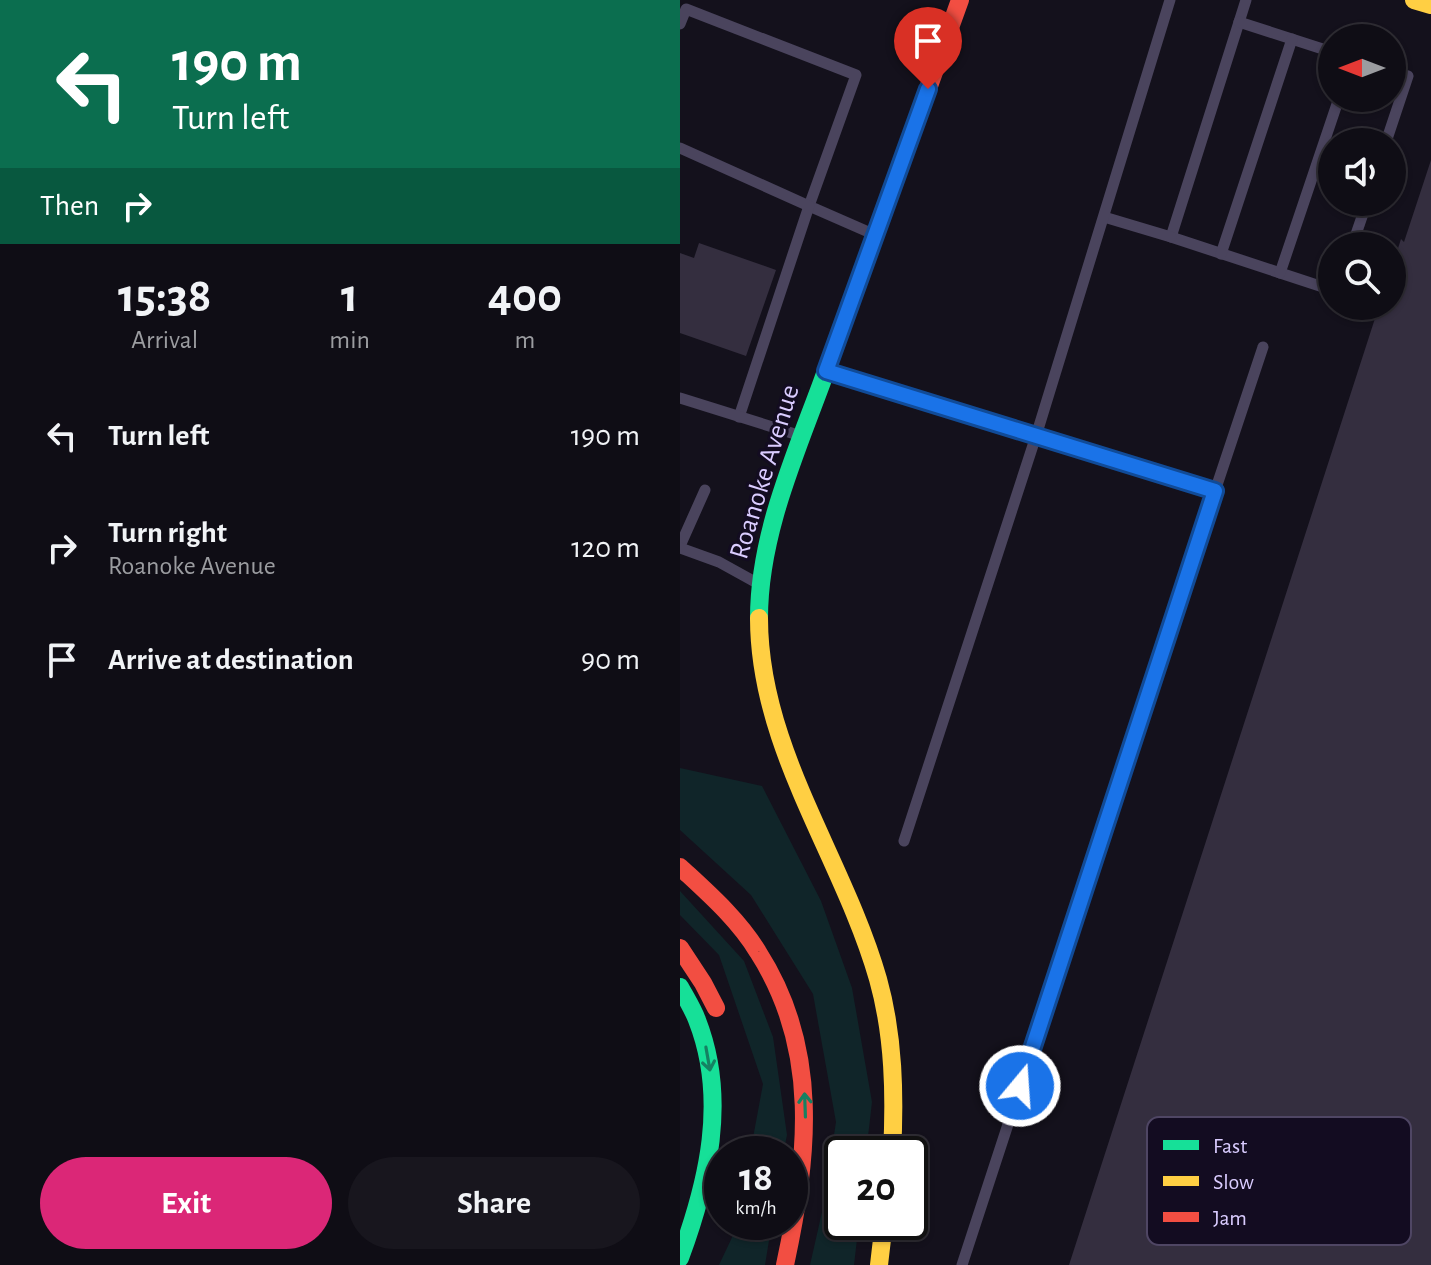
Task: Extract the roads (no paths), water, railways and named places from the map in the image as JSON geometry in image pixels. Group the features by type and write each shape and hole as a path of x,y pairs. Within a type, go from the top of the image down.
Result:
{"main road":[{"path":"1414,0 1431,5"},
{"name":"Roanoke Avenue","path":"893,1136 892,1068 886,1013 873,960 859,923 776,725 759,632 761,585 770,534 785,484 956,1"},
{"path":"680,867 712,895 748,937 776,983 795,1034 804,1084 806,1142 799,1202 785,1265"},
{"path":"680,948 703,983 722,1021"},
{"path":"680,987 700,1028 712,1081 709,1161 680,1258"},
{"path":"680,1237 697,1206"},
{"path":"879,1265 882,1240"}],"lane":[{"path":"904,841 1036,436 1170,0"},
{"path":"1171,237 1246,0"},
{"path":"680,24 686,9 856,75 739,417"},
{"path":"1239,22 1318,47"},
{"path":"1221,254 1292,39"},
{"path":"1280,273 1334,112"},
{"path":"680,148 875,235"},
{"path":"1104,217 1318,285"},
{"path":"962,1265 1263,347"},
{"path":"826,371 1215,491"},
{"path":"680,398 802,437"},
{"path":"705,490 680,547 719,562 761,585"}]}
